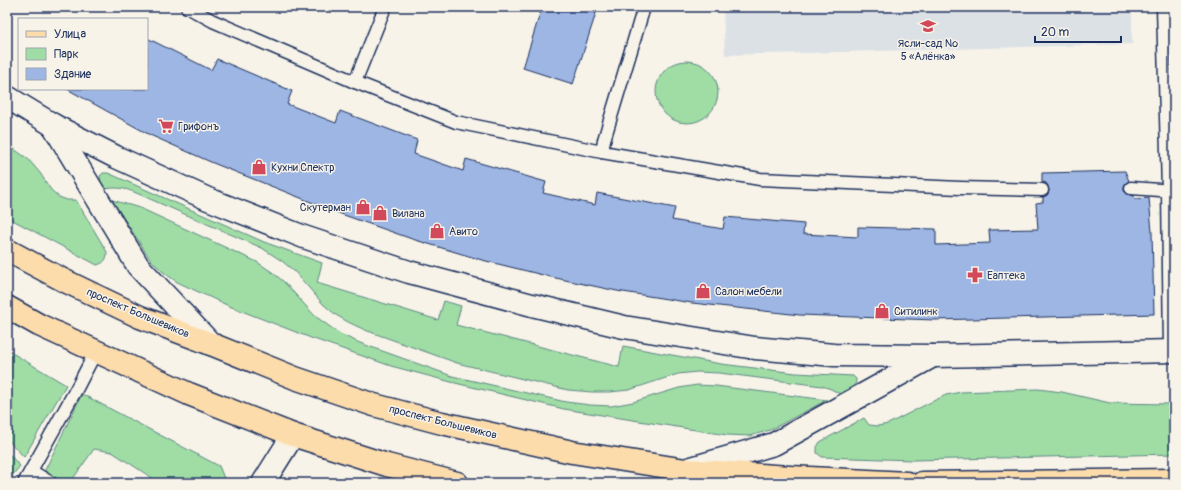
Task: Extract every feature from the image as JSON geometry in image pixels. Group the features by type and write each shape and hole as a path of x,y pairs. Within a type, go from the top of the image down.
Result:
{"main road":[{"name":"проспект Большевиков","path":"7,250 63,280 140,317 295,378 382,407 442,423 572,452 686,470 790,478 907,483"},
{"path":"7,307 39,325 189,394 293,435 387,465 457,483"},
{"path":"922,483 1174,480"}],"street":[{"path":"7,97 53,125 116,157 208,199 304,237 409,272 532,305 624,327 755,348 834,356 934,356 1172,351"},
{"path":"53,125 138,266 211,344"},
{"path":"686,470 774,444 934,356"},
{"path":"262,483 293,435"}],"lane":[{"path":"355,82 385,7"},
{"path":"602,152 604,140 644,7"},
{"path":"1163,7 1171,190 1172,351"},
{"path":"190,8 213,21 355,82 456,122 602,152 760,179 1042,190"},
{"path":"1131,188 1171,190"},
{"path":"24,483 96,351"},
{"path":"31,471 51,483"}],"shaded area":[{"name":"Ясли-сад № 5 «Алёнка»","path":"723,7 1132,7 1132,44 725,55"}],"green space":[{"path":"681,61 693,61 709,70 716,80 718,92 716,104 709,114 693,123 681,123 670,118 661,109 656,98 656,86 661,75 670,66"},
{"path":"7,144 28,159 40,173 51,190 59,197 67,200 76,200 107,252 106,259 102,263 97,265 7,217"},
{"path":"103,173 108,173 264,242 322,263 317,283 438,320 444,301 461,306 456,325 619,367 623,346 721,364 796,373 853,376 856,379 856,382 853,387 840,394 822,386 719,373 697,372 678,374 629,390 592,392 568,390 457,363 365,330 348,322 336,315 323,304 295,272 282,261 262,248 134,192 120,188 105,189 101,183 100,176"},
{"path":"112,200 140,208 257,262 284,282 315,316 340,334 360,343 452,376 566,402 590,405 611,406 633,402 679,388 697,385 827,400 770,430 750,436 727,435 564,409 391,366 311,338 229,306 177,282 163,272 150,259"},
{"path":"7,350 66,385 24,457 7,439"},
{"path":"1038,389 1062,392 1110,403 1174,403 1174,454 913,460 822,457 817,453 817,447 820,442 864,418 869,425 878,426 888,424 946,395 961,392"},
{"path":"82,394 219,466 226,483 160,483 112,452 94,449 70,483 57,483 45,475 45,470"},
{"path":"7,452 20,466 7,482"}],"building":[{"path":"542,7 598,7 573,84 523,68"},
{"path":"148,38 211,70 217,59 292,91 287,104 336,123 340,111 417,140 414,154 463,171 466,159 546,182 543,193 595,205 597,193 675,208 672,220 723,229 725,217 804,224 803,234 858,237 858,227 936,229 936,245 990,243 989,230 1038,229 1036,203 1043,202 1043,197 1048,194 1049,191 1046,183 1042,182 1042,173 1125,171 1129,181 1125,184 1124,191 1127,194 1134,196 1135,199 1149,198 1152,232 1154,314 935,320 800,315 692,303 617,291 482,260 412,239 341,214 213,163 150,135 69,90 148,90"}],"place":[{"name":"Ясли-сад № 5 «Алёнка»","path":"928,26"},
{"name":"Грифонъ","path":"166,126"},
{"name":"Кухни Спектр","path":"259,167"},
{"name":"Скутерман","path":"363,207"},
{"name":"Вилана","path":"380,213"},
{"name":"Авито","path":"437,231"},
{"name":"Еаптека","path":"975,275"},
{"name":"Салон мебели","path":"703,291"},
{"name":"Ситилинк","path":"882,311"}]}
